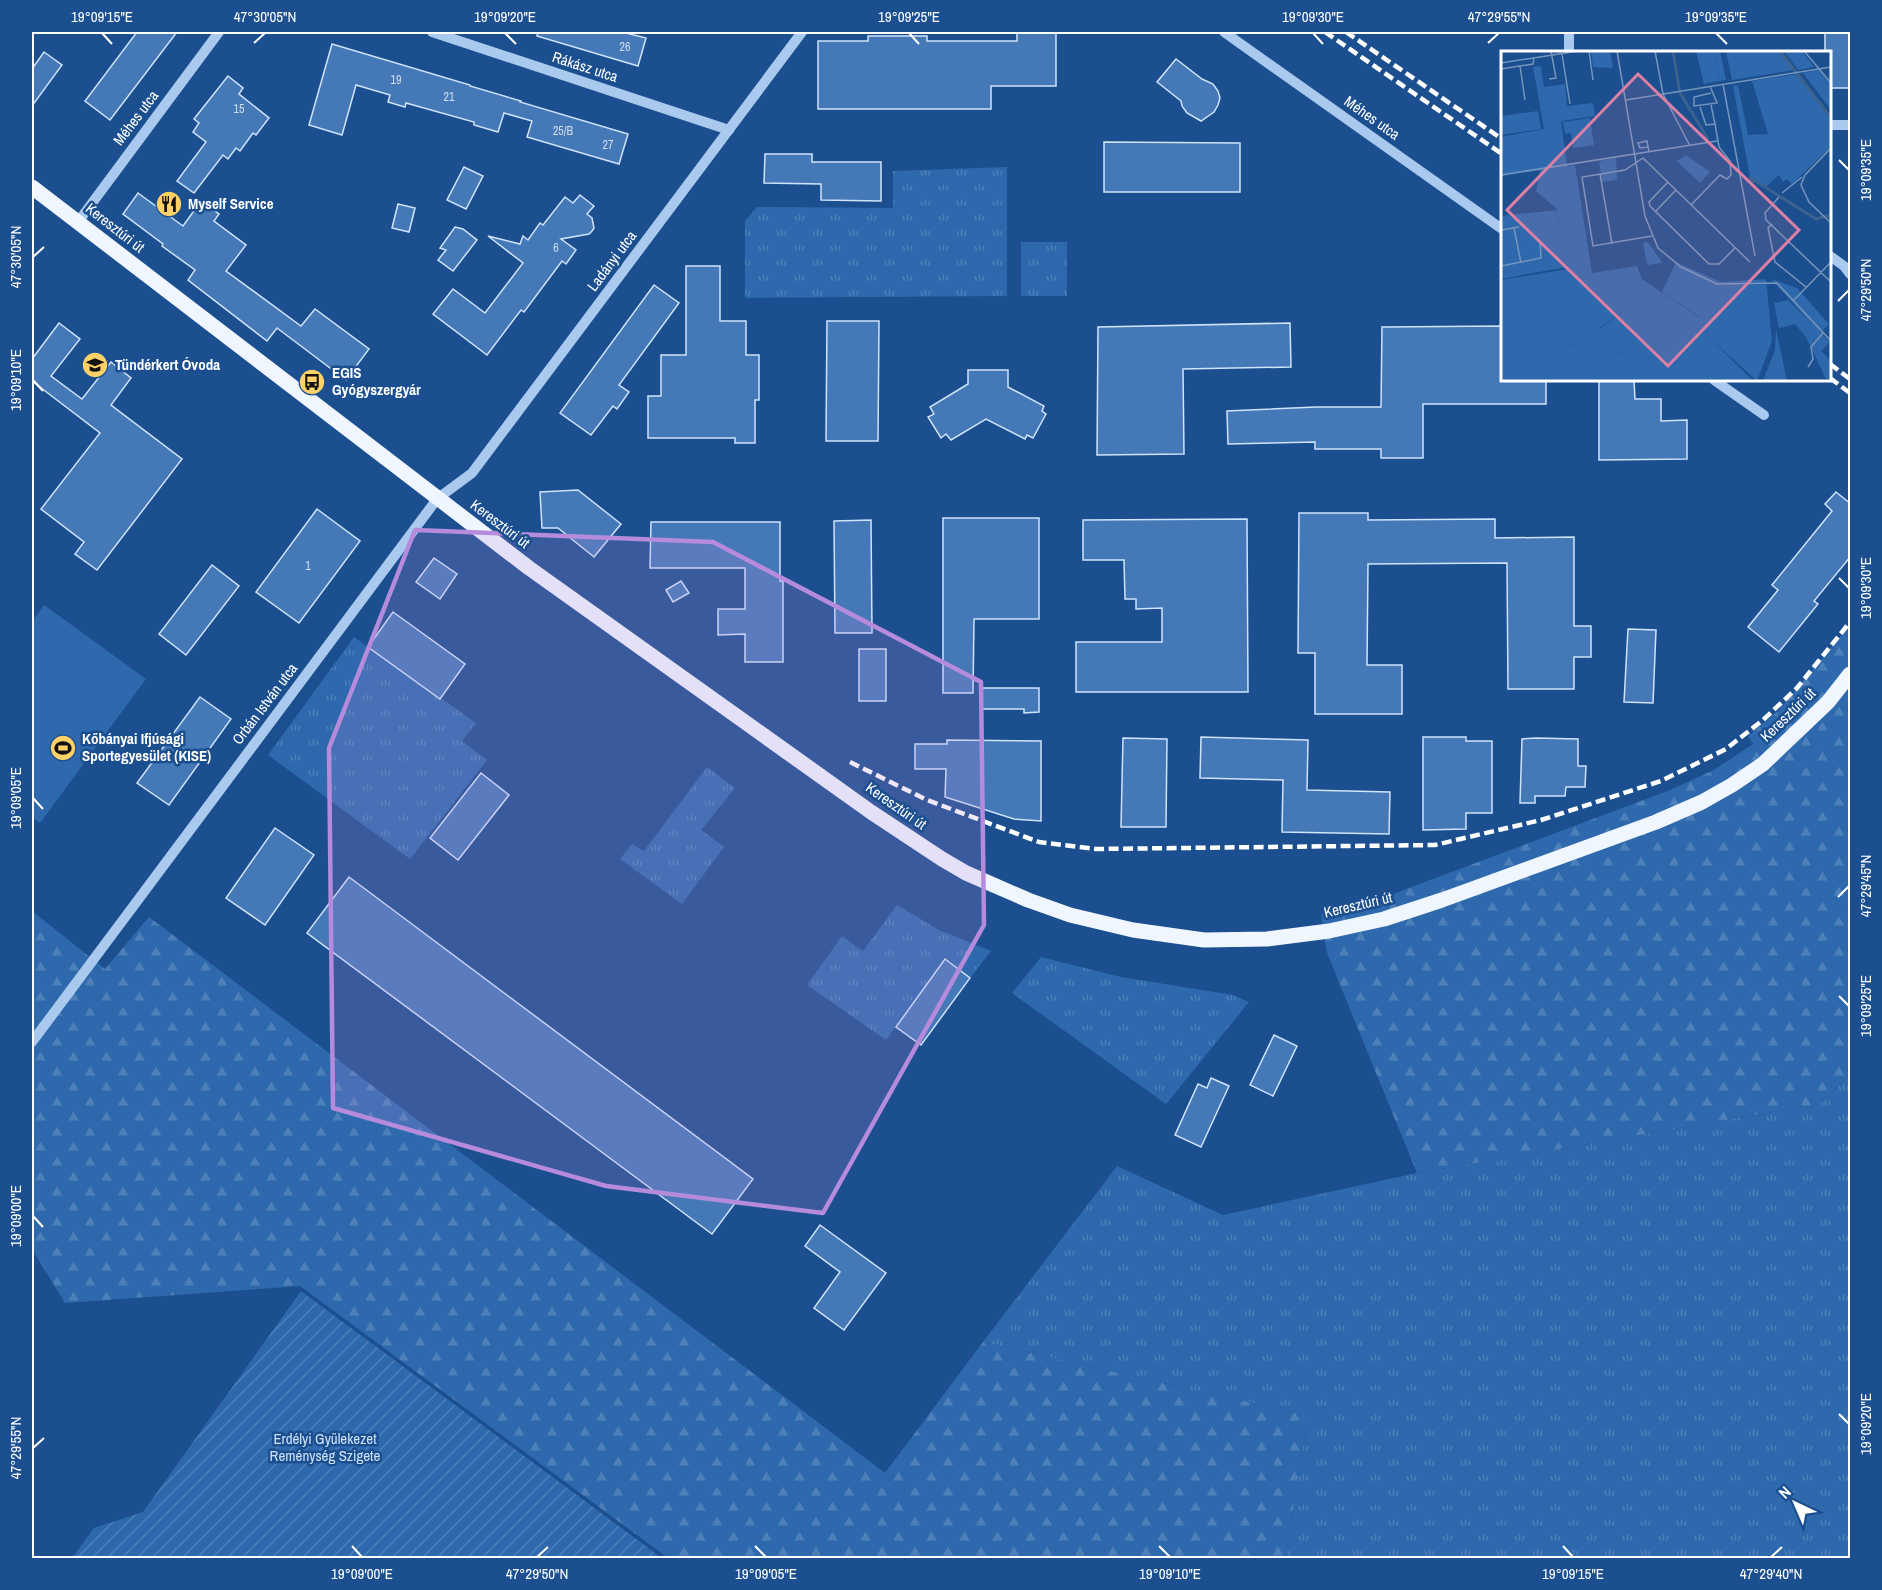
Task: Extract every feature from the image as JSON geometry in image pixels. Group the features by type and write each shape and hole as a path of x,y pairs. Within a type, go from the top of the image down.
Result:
{"main road":[{"name":"Keresztúri út","path":"32,188 538,575 871,812 942,859 977,878 1070,915 1133,930 1204,940 1267,939 1329,931 1384,919 1656,822 1702,802 1763,764 1828,702 1851,674"}],"street":[{"name":"Méhes utca","path":"78,222 219,32"},
{"name":"Rákász utca","path":"432,32 729,130"},
{"name":"Ladányi utca","path":"436,499 472,473 802,32"},
{"name":"Méhes utca","path":"1224,32 1501,228"},
{"path":"1569,32 1569,51"},
{"path":"1831,125 1851,125"},
{"path":"1831,257 1851,274"},
{"path":"1715,381 1764,415"},
{"name":"Orbán István utca","path":"32,1042 436,499"}],"highlighted area":[{"path":"415,530 713,542 981,682 984,925 823,1213 606,1186 333,1108 329,748"}],"green space":[{"path":"1007,167 1007,296 745,298 745,221 757,207 893,208 893,171"},
{"path":"1021,242 1067,242 1067,296 1021,296"},
{"name":"Kőbányai Ifjúsági Sportegyesület (KISE)","path":"44,605 146,679 40,823 32,817 32,622"},
{"path":"1850,625 1850,1075 1820,1104 1417,1173 1327,953 1321,914 1364,905 1670,790 1714,770 1753,744 1748,736 1779,710"},
{"path":"354,637 476,723 462,741 487,760 410,859 268,755"},
{"path":"707,767 735,788 701,830 724,847 682,904 620,859 632,844 644,851"},
{"path":"897,905 939,930 991,951 970,978 945,960 886,1040 807,985 842,936 863,951"},
{"path":"32,911 105,969 149,917 885,1473 983,1342 1308,1416 1285,1558 668,1558 300,1286 65,1303 32,1249"},
{"path":"1041,957 1121,977 1233,995 1249,1002 1166,1104 1012,993"},
{"path":"1850,1075 1850,1558 1285,1558 1308,1416 983,1342 1117,1166 1223,1215 1417,1173 1820,1104"},
{"name":"Erdélyi Gyülekezet Reménység Szigete","path":"301,1291 662,1558 72,1558 94,1528 143,1512"}],"building":[{"path":"137,32 177,32 110,120 85,101"},
{"path":"538,32 622,32 646,38 638,66 537,36"},
{"path":"1017,32 1056,32 1056,86 991,86 991,109 818,109 818,41 868,41 868,36 927,36 927,41 1017,41"},
{"path":"1825,32 1851,32 1851,88 1831,88 1831,51 1825,51"},
{"path":"332,44 628,134 619,164 527,137 532,121 504,113 498,132 474,125 474,122 406,103 405,107 388,102 390,95 356,85 342,135 309,125"},
{"path":"44,52 62,65 32,106 32,69"},
{"path":"1176,59 1202,79 1213,84 1218,91 1220,98 1218,105 1214,112 1201,121 1187,113 1181,101 1157,82"},
{"path":"228,76 243,88 239,94 269,118 256,135 253,133 240,151 236,148 228,159 223,155 194,193 177,181 206,142 193,132 199,123 194,119"},
{"path":"1104,142 1240,143 1240,192 1104,192"},
{"path":"765,154 812,154 812,162 881,162 881,201 821,200 821,184 764,183"},
{"path":"464,167 483,176 466,209 447,200"},
{"path":"138,193 183,226 201,201 219,214 214,221 246,245 226,271 301,326 315,309 369,349 346,380 277,328 267,341 188,280 195,270 123,214"},
{"path":"580,195 594,206 587,214 592,218 594,228 589,234 561,239 576,250 566,264 562,261 524,312 521,310 487,355 433,314 453,289 485,313 523,263 488,236 520,244 523,236 528,240 540,223 543,225 565,197 573,203"},
{"path":"398,204 415,208 409,232 392,228"},
{"path":"455,227 463,229 477,240 453,271 438,260 446,250 440,248"},
{"path":"686,266 720,266 720,321 746,321 746,355 759,355 759,400 755,400 755,443 735,443 735,438 648,438 648,396 661,396 661,355 686,355"},
{"path":"654,285 679,303 619,385 629,392 617,409 613,406 591,435 560,413"},
{"path":"827,321 879,321 878,441 826,441"},
{"path":"59,323 80,339 51,376 82,399 111,362 131,378 111,405 182,459 97,570 75,554 84,542 41,509 100,433 32,381 32,359"},
{"path":"1290,323 1291,367 1183,369 1184,454 1097,455 1098,327"},
{"path":"1501,326 1501,381 1546,381 1546,404 1423,404 1423,458 1381,458 1381,449 1315,449 1315,442 1228,444 1227,411 1381,407 1382,327"},
{"path":"968,370 1008,370 1008,387 1044,406 1042,411 1046,414 1033,438 1027,435 1025,439 986,419 951,440 946,434 941,438 928,417 934,414 930,407 968,384"},
{"path":"1599,381 1634,381 1635,399 1661,399 1661,421 1687,420 1687,459 1599,460"},
{"path":"578,490 621,524 594,557 558,528 542,528 540,492"},
{"path":"1836,492 1851,504 1851,556 1814,601 1818,604 1779,652 1748,627 1778,590 1772,585 1832,511 1825,504"},
{"path":"317,509 360,541 299,623 256,592"},
{"path":"1299,513 1368,513 1368,520 1495,519 1495,538 1574,537 1574,626 1591,626 1591,657 1574,657 1574,689 1508,689 1507,563 1368,564 1367,665 1402,665 1402,714 1315,714 1315,653 1298,653"},
{"path":"943,518 1039,518 1039,619 974,619 973,693 943,693"},
{"path":"1247,519 1248,692 1076,692 1076,642 1162,642 1162,608 1136,609 1136,599 1125,599 1124,560 1083,560 1083,520"},
{"path":"871,520 872,633 835,633 834,521"},
{"path":"651,522 780,522 783,662 745,662 745,634 718,635 718,609 745,609 745,568 650,568"},
{"path":"434,558 457,574 440,599 416,582"},
{"path":"212,565 239,586 186,655 159,634"},
{"path":"681,581 689,593 673,602 666,590"},
{"path":"393,612 465,664 440,699 368,647"},
{"path":"1628,629 1656,630 1653,703 1624,702"},
{"path":"859,649 886,649 886,701 859,701"},
{"path":"982,688 1039,688 1039,712 1024,713 1024,709 982,709"},
{"path":"200,697 231,719 169,805 137,783"},
{"path":"1201,737 1308,740 1307,790 1390,792 1389,834 1282,832 1283,780 1200,778"},
{"path":"1423,737 1466,737 1466,741 1492,741 1492,813 1466,813 1466,829 1423,830"},
{"path":"1123,738 1167,739 1166,827 1121,827"},
{"path":"1522,739 1578,739 1578,766 1586,766 1585,787 1566,787 1565,796 1535,796 1535,803 1520,803"},
{"path":"947,740 1041,741 1041,821 1014,819 945,797 946,769 915,769 915,744 947,744"},
{"path":"481,773 509,795 458,860 430,838"},
{"path":"275,828 314,855 265,925 226,898"},
{"path":"349,877 753,1179 712,1234 307,933"},
{"path":"945,959 970,978 921,1045 896,1027"},
{"path":"1274,1035 1297,1046 1273,1096 1250,1085"},
{"path":"1211,1078 1229,1086 1201,1147 1175,1135 1198,1084 1207,1088"},
{"path":"820,1225 886,1273 844,1330 814,1308 840,1272 805,1246"}],"railway":[{"path":"1325,32 1501,153"},
{"path":"1346,32 1501,138"},
{"path":"1831,365 1850,379"},
{"path":"1831,379 1850,393"},
{"path":"850,762 927,800 1039,842 1096,849 1435,845 1541,820 1661,781 1726,749 1763,720 1797,688 1850,622"}],"place":[{"name":"Myself Service","path":"169,204"},
{"name":"Tündérkert Óvoda","path":"95,365"},
{"name":"EGIS Gyógyszergyár","path":"312,382"},
{"name":"Kőbányai Ifjúsági Sportegyesület (KISE)","path":"63,748"}]}
